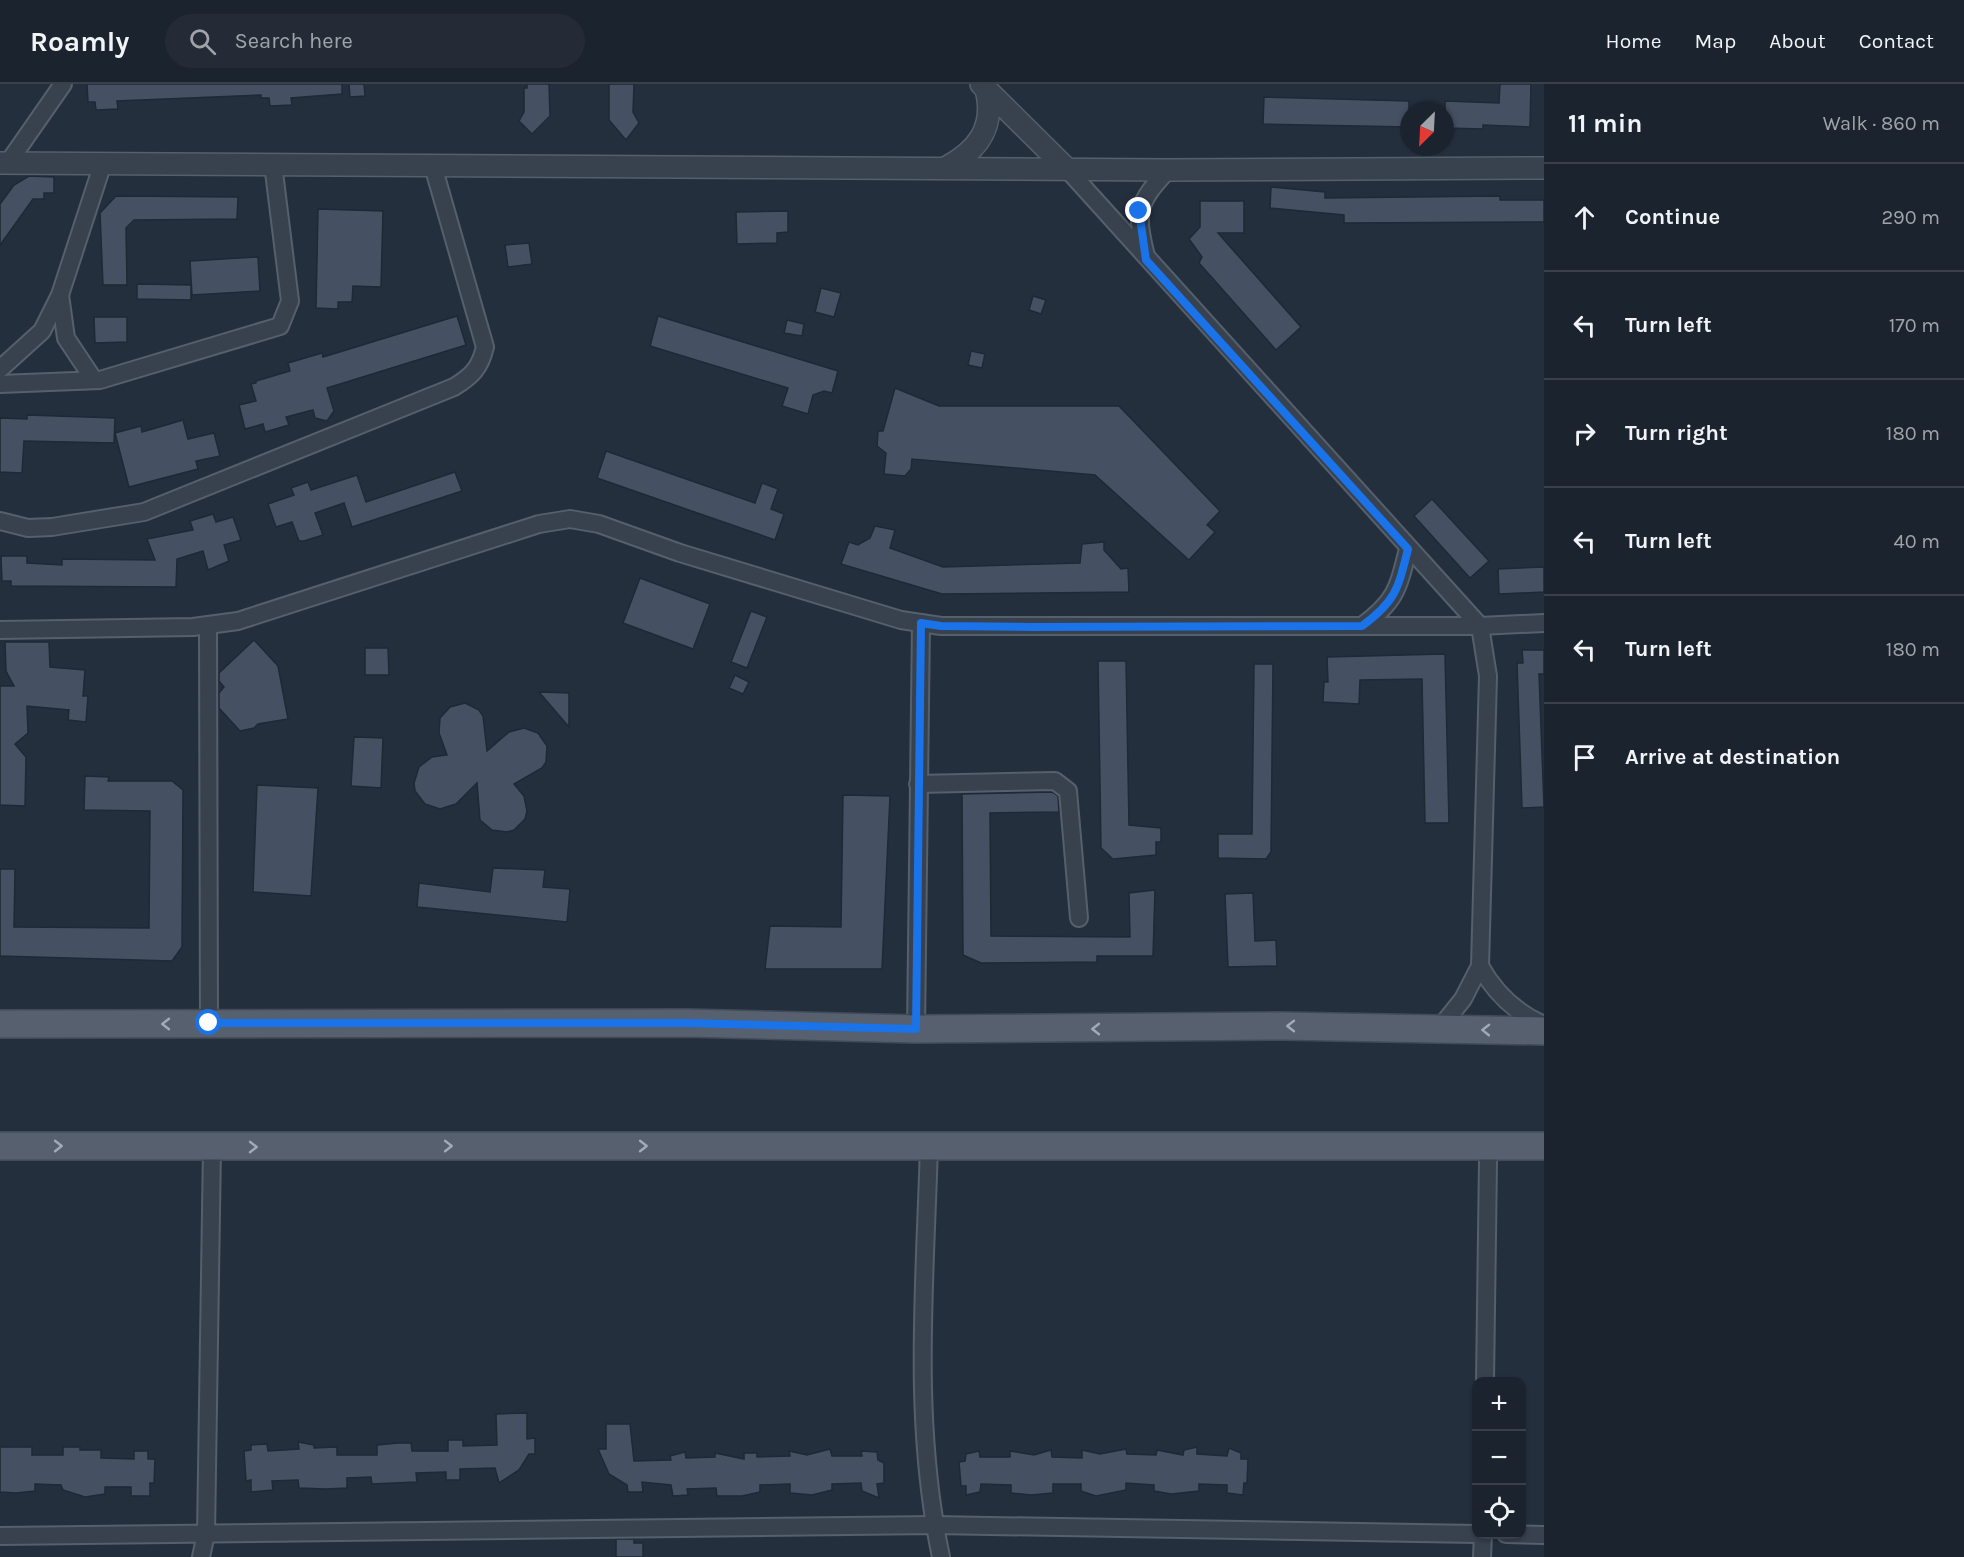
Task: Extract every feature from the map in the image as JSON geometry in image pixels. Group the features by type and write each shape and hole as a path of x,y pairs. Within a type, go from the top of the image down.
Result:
{"main road":[{"path":"0,1024 688,1023 916,1029 1284,1026 1544,1031"},
{"path":"0,1146 1544,1146"}],"street":[{"path":"4,163 63,84"},
{"path":"945,169 969,155 981,136 989,116 984,87"},
{"path":"984,87 1067,169 1146,260 1480,626 1488,676 1480,966 1463,999 1439,1029"},
{"path":"4,163 1167,170 1544,168"},
{"path":"0,369 42,331 60,295 103,163"},
{"path":"0,384 94,380 280,326 290,301 273,164"},
{"path":"0,521 28,528 52,527 144,512 454,387 473,375 481,362 485,347 433,166"},
{"path":"1146,260 1139,211 1147,192 1167,170"},
{"path":"60,295 66,338 94,380"},
{"path":"0,630 77,631 208,625 238,621 539,524 570,519 599,524 680,553 901,620 941,626 1480,626 1544,623"},
{"path":"1362,626 1388,605 1397,590 1408,549"},
{"path":"916,1029 921,623"},
{"path":"208,625 209,1023"},
{"path":"918,784 1054,781 1063,785 1068,791 1079,918"},
{"path":"1480,966 1490,983 1510,1005 1544,1025"},
{"path":"929,1146 921,1328 923,1428 934,1525 941,1557"},
{"path":"201,1557 206,1534 212,1147"},
{"path":"1485,1377 1488,1161 1491,1147"},
{"path":"0,1536 934,1525 1472,1534"},
{"path":"1526,1535 1544,1535"},
{"path":"1482,1557 1483,1539"}],"building":[{"path":"87,84 342,84 342,94 291,98 292,105 270,106 269,98 261,98 261,95 117,101 118,109 96,110 95,102 88,102"},
{"path":"349,84 364,84 365,96 350,97"},
{"path":"527,84 549,84 550,116 532,134 519,121 524,112 524,88 527,88"},
{"path":"609,84 634,84 633,112 639,123 626,140 609,120"},
{"path":"1500,84 1531,84 1530,127 1483,125 1483,129 1454,128 1454,102 1445,101 1499,103"},
{"path":"1264,97 1409,101 1400,102 1400,127 1263,124"},
{"path":"29,176 54,177 54,193 44,193 44,199 33,199 0,245 0,204 14,185"},
{"path":"1271,187 1325,192 1325,198 1500,196 1500,200 1544,200 1544,222 1344,223 1344,215 1270,208"},
{"path":"116,196 238,197 237,219 134,220 126,228 127,285 103,285 100,213"},
{"path":"1200,201 1244,201 1244,233 1218,233 1301,327 1276,350 1199,263 1202,257 1189,239 1200,227"},
{"path":"318,209 383,211 381,287 353,286 352,302 338,302 338,309 316,308"},
{"path":"788,211 788,232 777,233 777,243 737,244 736,212"},
{"path":"529,243 532,264 508,267 505,245"},
{"path":"258,257 260,291 192,295 190,261"},
{"path":"137,284 191,285 191,300 137,299"},
{"path":"821,288 841,293 834,317 815,312"},
{"path":"1033,296 1046,300 1041,314 1029,310"},
{"path":"457,316 466,345 327,388 334,411 327,421 315,418 313,410 286,417 289,425 265,432 263,424 245,429 239,405 256,401 251,384 290,371 288,363 322,353 323,357"},
{"path":"658,316 838,371 832,393 824,391 813,395 808,414 782,406 788,388 650,346"},
{"path":"94,317 127,317 127,342 95,343"},
{"path":"787,320 804,324 802,336 784,333"},
{"path":"971,351 985,354 982,368 968,365"},
{"path":"895,388 939,406 1119,406 1220,511 1207,525 1215,532 1189,560 1095,475 912,459 911,469 905,476 884,474 886,453 877,446 878,431 883,431"},
{"path":"27,415 115,418 114,443 24,441 22,473 0,472 0,418 27,419"},
{"path":"183,420 188,439 214,433 220,456 196,461 198,469 129,487 115,433 141,426 142,432"},
{"path":"606,451 755,503 762,483 778,489 771,509 784,514 775,540 597,478"},
{"path":"455,472 462,491 352,527 344,503 315,513 323,535 304,541 299,541 292,522 276,527 268,504 294,495 291,488 308,482 311,490 357,475 366,502"},
{"path":"1432,499 1489,561 1470,578 1414,516"},
{"path":"213,514 216,522 233,517 241,540 224,545 229,561 208,570 203,551 177,559 176,587 11,586 11,581 2,581 1,556 27,556 27,563 62,565 62,559 155,560 147,539 193,530 190,521"},
{"path":"875,526 895,530 890,548 943,567 1080,563 1082,544 1104,542 1104,550 1121,569 1128,568 1129,592 942,594 841,564 849,542 858,545 870,538"},
{"path":"1544,567 1544,592 1499,594 1498,569"},
{"path":"640,578 710,604 693,649 623,623"},
{"path":"751,611 767,617 747,668 731,662"},
{"path":"254,640 278,666 288,719 258,724 254,728 240,731 219,708 219,693 224,687 219,681 219,673"},
{"path":"5,642 49,642 50,667 85,670 83,696 88,696 86,722 68,720 69,710 27,706 28,733 15,744 26,757 25,806 0,805 0,686 14,686 6,671"},
{"path":"365,648 388,648 389,675 365,675"},
{"path":"1522,650 1544,650 1544,674 1539,674 1544,807 1522,808 1517,663 1523,663"},
{"path":"1445,654 1449,823 1425,823 1422,679 1360,680 1359,704 1323,702 1324,682 1328,682 1327,657"},
{"path":"1098,661 1126,661 1129,825 1161,828 1161,842 1156,842 1156,855 1113,859 1101,848"},
{"path":"1254,664 1273,664 1271,852 1266,859 1218,858 1218,834 1252,834"},
{"path":"735,675 749,682 743,694 729,688"},
{"path":"539,692 569,693 569,727"},
{"path":"465,703 479,710 483,716 487,751 509,732 524,728 538,733 547,746 546,762 542,768 514,784 524,796 527,811 525,819 514,830 507,832 492,830 480,820 477,783 456,804 440,809 425,804 415,791 414,783 419,767 432,757 447,755 439,733 440,718 450,707"},
{"path":"354,737 383,738 381,788 351,786"},
{"path":"85,776 109,777 108,781 172,781 183,790 182,947 172,961 0,956 0,869 15,869 14,927 149,928 150,811 84,810"},
{"path":"257,785 318,788 311,896 253,892"},
{"path":"1052,792 1058,796 1059,812 990,813 991,936 1130,937 1129,893 1155,890 1153,956 1097,956 1097,962 981,963 963,955 962,794"},
{"path":"843,795 890,796 882,969 765,969 770,926 841,927"},
{"path":"493,868 545,870 543,887 570,889 567,922 417,907 419,883 490,892"},
{"path":"1253,893 1255,941 1276,940 1277,966 1228,967 1225,894"},
{"path":"527,1413 527,1439 535,1438 535,1454 529,1454 519,1470 499,1483 495,1468 460,1469 460,1480 446,1480 446,1472 416,1473 417,1482 372,1484 371,1477 347,1478 347,1488 299,1488 298,1480 272,1481 273,1490 251,1492 251,1480 246,1481 244,1451 251,1450 251,1445 267,1444 268,1451 299,1449 298,1442 314,1445 314,1448 337,1447 337,1455 377,1455 377,1445 398,1443 411,1443 412,1451 448,1451 448,1440 463,1440 463,1446 497,1445 496,1414"},
{"path":"606,1424 630,1424 634,1461 671,1460 670,1456 685,1452 686,1458 715,1457 715,1453 744,1459 744,1453 757,1453 757,1457 790,1456 789,1451 807,1455 830,1449 832,1456 862,1456 861,1451 877,1452 878,1460 884,1463 884,1483 877,1484 879,1498 862,1491 861,1483 832,1484 832,1490 812,1495 790,1493 790,1484 760,1485 760,1492 742,1496 717,1496 716,1488 687,1489 688,1495 673,1496 671,1485 642,1482 643,1492 628,1492 627,1485 609,1474 598,1449 606,1449"},
{"path":"0,1447 32,1447 32,1455 63,1455 63,1447 80,1447 80,1450 101,1450 101,1458 134,1459 134,1451 148,1451 148,1459 155,1459 154,1483 150,1483 150,1496 131,1496 131,1487 105,1487 105,1494 85,1497 63,1490 61,1485 35,1484 35,1491 0,1492"},
{"path":"1197,1447 1197,1454 1227,1456 1229,1448 1241,1453 1241,1459 1248,1459 1247,1483 1244,1483 1243,1495 1227,1493 1227,1485 1199,1484 1199,1491 1171,1494 1154,1491 1154,1485 1126,1483 1126,1490 1096,1496 1081,1491 1081,1484 1053,1484 1053,1493 1031,1495 1011,1493 1011,1485 981,1484 980,1492 966,1495 966,1486 961,1486 959,1462 965,1461 966,1454 979,1451 980,1457 1010,1457 1010,1451 1034,1455 1051,1450 1052,1457 1082,1458 1082,1450 1100,1454 1126,1449 1127,1454 1156,1455 1157,1450 1183,1455 1184,1450"},
{"path":"616,1539 634,1539 634,1543 643,1543 643,1557 616,1557"}],"route":[{"path":"209,1023 688,1023 916,1029 921,623 941,626 1031,627 1362,626 1388,605 1397,590 1403,569 1408,549 1146,260 1139,211"}]}
